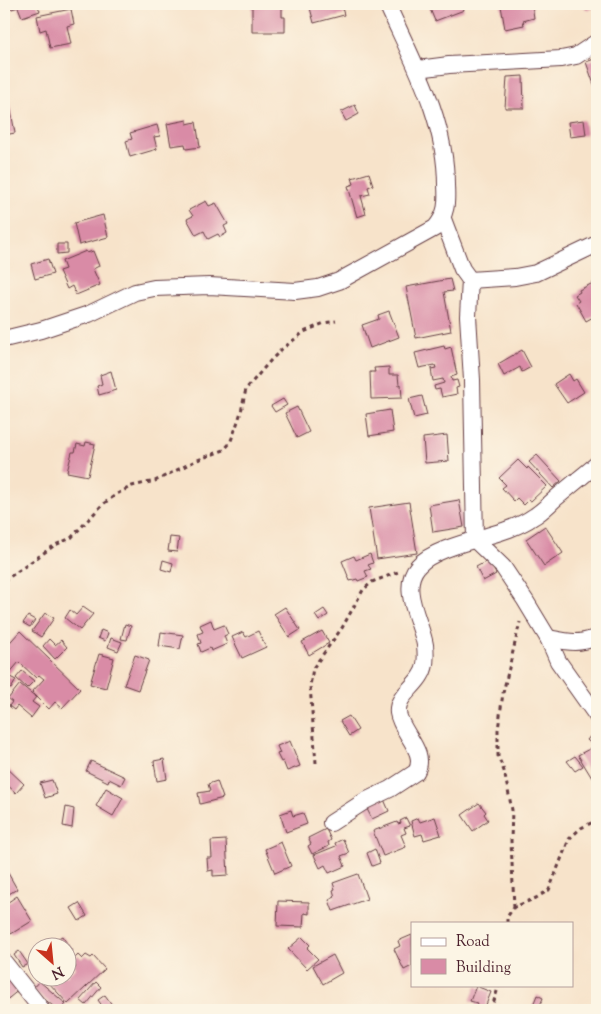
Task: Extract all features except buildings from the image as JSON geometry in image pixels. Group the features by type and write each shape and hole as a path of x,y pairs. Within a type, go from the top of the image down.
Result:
{"street":[{"path":"387,4 418,69 442,141 446,170 446,202 443,219 462,269 470,280 468,316 472,380 475,540 503,567 548,638 558,661 597,716"},
{"path":"418,69 449,65 561,59 576,56 597,42"},
{"path":"4,339 41,330 89,314 135,292 154,288 209,286 296,291 318,288 339,281 422,236 435,228 443,219"},
{"path":"470,280 515,277 536,273 597,244"},
{"path":"331,823 365,801 390,789 416,772 418,768 419,757 400,722 398,704 421,676 424,668 425,646 411,596 412,576 418,566 429,556 510,529 535,516 597,464"},
{"path":"548,638 569,643 583,642 597,637"},
{"path":"4,962 42,1010"}],"path":[{"path":"4,581 55,545 71,538 103,504 117,494 132,486 155,481 195,461 224,450 230,443 236,430 242,412 246,389 265,366 282,349 304,332 336,321"},
{"path":"316,763 310,686 313,668 329,648 363,590 372,582 418,566"},
{"path":"514,907 511,841 512,810 504,771 498,756 498,730 503,693 525,600"},
{"path":"507,922 507,917 514,907 536,898 549,890 569,839 581,828 597,820"},
{"path":"491,1010 499,986"}]}
